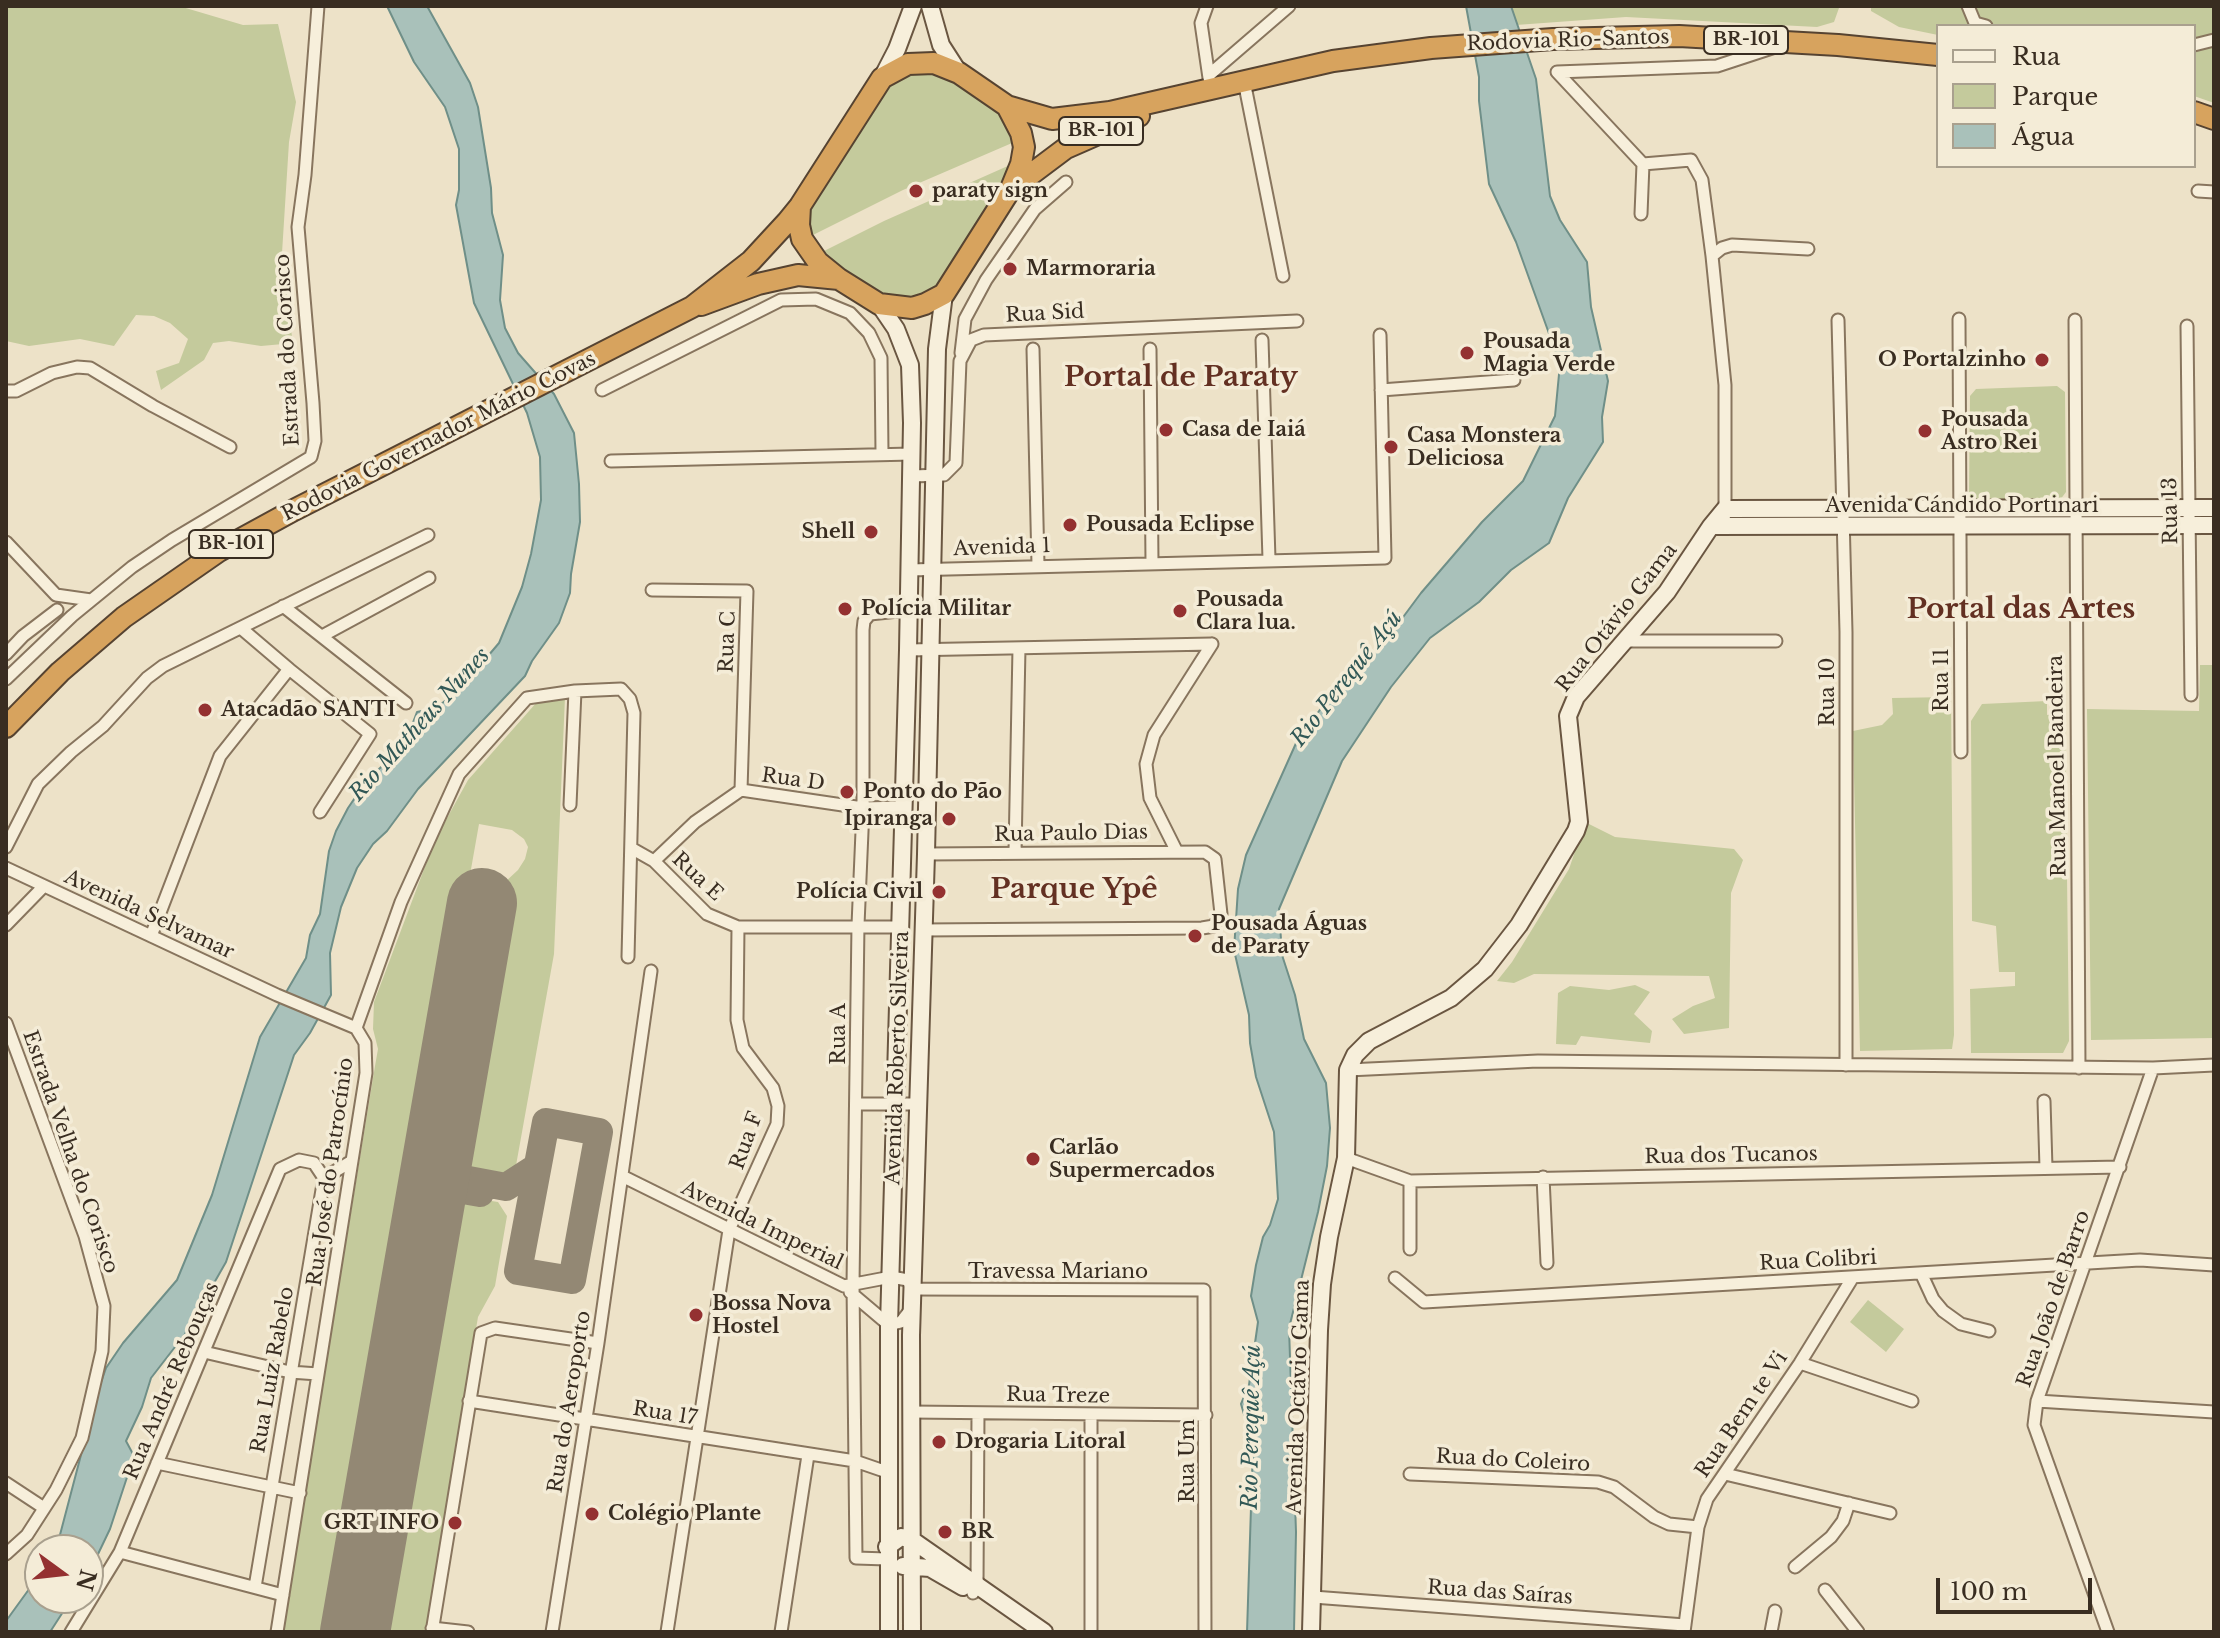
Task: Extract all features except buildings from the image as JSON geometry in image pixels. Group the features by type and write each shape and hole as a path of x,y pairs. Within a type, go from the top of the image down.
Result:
{"highway":[{"name":"Rodovia Rio-Santos","path":"1206,85 1244,81 1333,61 1431,48 1553,39 1679,36 1936,55"},
{"name":"BR-101","path":"882,78 908,64 934,63 959,73 1007,106 1052,119 1077,118 1206,85"},
{"name":"Rodovia Governador Mário Covas","path":"692,307 751,261 800,206 882,78"},
{"name":"BR-101","path":"944,294 1010,190 1066,148 1206,85"},
{"path":"1007,106 1021,133 1024,147 1021,164 1010,190"},
{"path":"800,206 802,239 818,262 839,279"},
{"name":"Rodovia Governador Mário Covas","path":"6,727 82,652 124,617 191,569 270,522 692,307 783,277 819,275 839,279 879,304"},
{"path":"879,304 912,308 944,294"}],"street":[{"name":"Estrada do Corisco","path":"6,679 91,600 154,552 297,468 313,453 313,403 298,227 318,6"},
{"path":"882,78 913,6"},
{"path":"930,6 941,45 959,73"},
{"path":"1206,85 1201,23 1207,6"},
{"path":"1206,85 1289,6"},
{"path":"1968,6 1975,23 1979,24"},
{"path":"1641,214 1643,164 1557,72 1717,66 1786,42"},
{"path":"1244,81 1283,276"},
{"path":"1643,164 1691,160 1702,180 1725,385 1725,509 2214,508"},
{"path":"911,476 948,473 956,463 965,319 986,280 1035,209 1066,182"},
{"path":"2198,191 2214,192"},
{"path":"1712,256 1732,245 1808,249"},
{"name":"Avenida Roberto Silveira","path":"912,1632 911,1309 926,854 937,349 944,294"},
{"path":"602,390 781,300 816,299 850,313 869,333 881,358 882,453"},
{"name":"Avenida Roberto Silveira","path":"879,304 896,329 910,365 912,454 889,1325 889,1632"},
{"name":"Rua 11","path":"1959,319 1961,752"},
{"name":"Rua 10","path":"1838,320 1846,632 1846,1065"},
{"name":"Rua Manoel Bandeira","path":"2075,320 2079,1068"},
{"name":"Rua Sid","path":"960,361 971,340 984,335 1297,321"},
{"name":"Rua 13","path":"2187,326 2191,695"},
{"path":"1380,335 1381,390 1514,380"},
{"path":"1262,340 1269,559"},
{"path":"1033,349 1038,565"},
{"path":"1150,349 1152,562"},
{"path":"6,391 16,391 52,373 77,367 90,368 230,447"},
{"name":"Avenida 1","path":"909,570 1385,558 1381,390"},
{"path":"611,461 912,454"},
{"name":"Rua Otávio Gama","path":"1348,1070 1355,1055 1369,1041 1451,998 1485,969 1519,925 1579,822 1568,716 1576,697 1667,592 1718,527 1725,509"},
{"name":"Avenida Cándido Portinari","path":"1718,527 2214,525"},
{"path":"6,847 38,784 103,726 147,678 163,666 428,535"},
{"path":"8,546 56,595 91,600"},
{"path":"322,636 429,578"},
{"name":"Rua C","path":"652,590 747,591 741,790"},
{"path":"56,595 58,629"},
{"path":"283,606 406,703"},
{"path":"6,654 23,636 57,610"},
{"name":"Rua A","path":"887,1553 856,1558 850,1288 857,1104 864,621 870,614 908,610"},
{"path":"242,629 370,734 320,812"},
{"path":"1625,641 1776,641"},
{"path":"908,650 1212,644 1154,735 1146,764 1150,798 1176,850"},
{"path":"1015,852 1019,648"},
{"path":"151,936 220,756 289,669"},
{"path":"356,1028 401,902 459,774 527,698 621,689 630,699 634,713 628,957"},
{"path":"570,805 575,691"},
{"name":"Rua D","path":"654,861 695,822 741,790 863,808 904,807"},
{"name":"Rua E","path":"631,848 654,861 707,914 738,927 899,927"},
{"name":"Rua Paulo Dias","path":"922,930 1202,928 1214,926 1221,914 1215,859 1205,852 926,854"},
{"name":"Avenida Selvamar","path":"6,868 277,995 356,1028"},
{"path":"6,925 44,886"},
{"path":"899,927 911,925 922,930"},
{"name":"Rua F","path":"667,1632 729,1230 777,1124 778,1106 773,1088 743,1048 737,1020 738,927"},
{"path":"899,955 908,962 919,958 922,952"},
{"name":"Rua do Aeroporto","path":"552,1632 598,1343 651,971"},
{"name":"Estrada Velha do Corisco","path":"6,1023 85,1236 104,1306 102,1351 82,1438 27,1535 6,1554"},
{"name":"Rua José do Patrocínio","path":"277,1632 368,1056 356,1028"},
{"path":"1348,1070 1538,1061 2079,1068 2214,1065"},
{"name":"Rua João de Barro","path":"2108,1632 2034,1425 2037,1401 2153,1068"},
{"name":"Avenida Octávio Gama","path":"1311,1632 1322,1284 1346,1158 1348,1070"},
{"path":"2044,1101 2046,1168"},
{"path":"857,1104 917,1104"},
{"name":"Rua dos Tucanos","path":"1346,1158 1410,1181 2120,1167"},
{"name":"Rua André Rebouças","path":"71,1632 120,1552 280,1169 299,1160 314,1163 324,1178"},
{"path":"324,1178 352,1161"},
{"name":"Avenida Imperial","path":"622,1176 850,1288 891,1277"},
{"path":"1543,1177 1547,1263"},
{"name":"Rua Luiz Rabelo","path":"255,1587 324,1178"},
{"path":"1410,1181 1410,1249"},
{"name":"Rua Colibri","path":"1395,1278 1424,1302 2140,1260 2214,1265"},
{"path":"1921,1273 1933,1299 1943,1311 1961,1324 1989,1331"},
{"path":"891,1277 908,1280 912,1289"},
{"name":"Rua Bem te Vi","path":"1684,1629 1698,1527 1707,1499 1800,1363 1853,1277"},
{"path":"850,1288 889,1325 901,1322 911,1309"},
{"name":"Travessa Mariano","path":"912,1289 1204,1290"},
{"name":"Rua Um","path":"1204,1290 1205,1632"},
{"path":"468,1632 432,1630 480,1337 485,1329 495,1328 598,1343"},
{"path":"204,1352 290,1372 318,1374"},
{"path":"1800,1363 1912,1401"},
{"name":"Rua 17","path":"469,1401 855,1461"},
{"path":"2037,1401 2214,1412"},
{"name":"Rua Treze","path":"910,1412 1206,1415"},
{"path":"975,1589 978,1413"},
{"path":"1091,1415 1091,1632"},
{"path":"781,1632 808,1455"},
{"path":"855,1461 887,1472"},
{"path":"157,1463 300,1493"},
{"name":"Rua do Coleiro","path":"1410,1474 1598,1482 1614,1487 1662,1520 1698,1527"},
{"path":"1725,1474 1890,1513"},
{"path":"6,1483 44,1508"},
{"path":"1795,1567 1831,1537 1843,1521 1849,1503"},
{"path":"1026,1632 975,1589 912,1540 901,1537 887,1553 896,1565 930,1568 975,1589 1044,1632"},
{"path":"120,1552 283,1595"},
{"path":"1825,1590 1858,1632"},
{"name":"Rua das Saíras","path":"1313,1597 1684,1629"},
{"path":"1771,1632 1775,1611"}],"green space":[{"path":"6,6 179,6 243,25 278,24 296,102 289,142 282,253 292,337 283,344 261,346 229,341 213,343 204,360 161,390 156,371 179,363 188,339 170,323 154,316 136,315 114,346 80,339 29,346 6,341"},
{"path":"1511,6 1839,8 1834,22 1817,27 1626,17 1516,25"},
{"path":"1871,6 2214,6 2214,103 2196,97 2196,24 1936,24 1936,35 1899,27 1871,11"},
{"path":"933,69 997,108 1019,140 903,190 809,237 808,207 892,80 905,70"},
{"path":"1016,165 935,291 920,300 890,298 820,253 884,221"},
{"path":"2057,386 2065,392 2066,492 2060,500 1975,501 1969,497 1970,396 1976,389"},
{"path":"2200,665 2214,665 2214,1038 2091,1040 2087,709 2199,711"},
{"path":"565,697 554,954 515,1171 503,1180 462,1172 455,1159 504,883 518,870 528,847 524,839 512,830 479,824 336,1632 282,1632 378,1049 373,1029 374,1002 435,840 468,780 537,702"},
{"path":"1951,697 1952,1049 1860,1051 1853,731 1882,725 1893,714 1892,698"},
{"path":"2047,701 2047,715 2065,711 2069,1041 2063,1053 1971,1053 1970,989 2015,986 2015,972 1999,972 1996,926 1972,921 1971,721 1982,704"},
{"path":"1585,822 1615,837 1734,849 1743,860 1731,893 1729,1028 1684,1034 1672,1019 1693,1006 1715,998 1709,976 1534,974 1514,983 1497,981 1569,869"},
{"path":"1635,985 1650,992 1634,1014 1652,1031 1650,1043 1581,1036 1576,1045 1556,1044 1558,993 1570,986 1609,990"},
{"path":"460,1196 498,1202 507,1216 495,1286 478,1317 425,1632 372,1632 447,1204"},
{"path":"1868,1300 1904,1329 1886,1352 1850,1322"}],"water":[{"name":"Rio Matheus Nunes","path":"387,6 427,6 470,83 478,107 492,213 503,255 500,300 505,328 518,353 554,394 574,433 580,522 570,593 559,623 525,676 418,789 357,868 341,907 330,953 331,995 294,1055 226,1262 185,1334 151,1378 126,1441 134,1456 110,1529 104,1542 104,1534 60,1534 106,1368 123,1343 177,1280 212,1195 260,1037 306,958 310,935 320,914 329,851 336,831 367,780 404,746 417,712 436,708 460,689 499,643 522,587 531,554 541,500 540,457 527,413 474,303 456,205 459,149 445,107 414,62"},
{"name":"Rio Perequê Açú","path":"1466,6 1511,6 1536,79 1550,196 1560,220 1587,262 1591,307 1608,381 1602,417 1603,442 1568,498 1549,543 1511,570 1479,602 1430,638 1391,687 1342,761 1279,909 1282,955 1295,995 1304,1039 1326,1083 1330,1128 1327,1166 1318,1212 1289,1328 1296,1532 1294,1632 1247,1632 1253,1445 1241,1404 1249,1385 1258,1322 1251,1296 1256,1265 1278,1199 1274,1132 1256,1077 1249,1015 1234,950 1238,889 1246,855 1297,741 1322,707 1395,628 1482,522 1523,481 1555,416 1560,364 1516,242 1489,184 1479,77"},
{"path":"24,1596 24,1614 62,1614 50,1632 6,1632 6,1621"}],"taxiway":[{"path":"546,1122 599,1132 572,1280 518,1271 546,1122"},
{"path":"439,1152 458,1178 506,1187 537,1167"},
{"path":"431,1198 457,1189 480,1193"}],"runway":[{"path":"355,1632 482,903"}],"place":[{"name":"paraty sign","path":"916,191"},
{"name":"Marmoraria","path":"1010,269"},
{"name":"Pousada Magia Verde","path":"1467,353"},
{"name":"O Portalzinho","path":"2042,360"},
{"name":"Casa de Iaiá","path":"1166,430"},
{"name":"Pousada Astro Rei","path":"1925,431"},
{"name":"Casa Monstera Deliciosa","path":"1391,447"},
{"name":"Pousada Eclipse","path":"1070,525"},
{"name":"Shell","path":"871,532"},
{"name":"Polícia Militar","path":"845,609"},
{"name":"Pousada Clara lua.","path":"1180,611"},
{"name":"Atacadão SANTI","path":"205,710"},
{"name":"Ponto do Pão","path":"847,792"},
{"name":"Ipiranga","path":"949,819"},
{"name":"Polícia Civil","path":"939,892"},
{"name":"Pousada Águas de Paraty","path":"1195,936"},
{"name":"Carlão Supermercados","path":"1033,1159"},
{"name":"Bossa Nova Hostel","path":"696,1315"},
{"name":"Drogaria Litoral","path":"939,1442"},
{"name":"Colégio Plante","path":"592,1514"},
{"name":"GRT INFO","path":"455,1523"},
{"name":"BR","path":"945,1532"}],"district":[{"name":"Portal de Paraty","path":"1181,378"},
{"name":"Portal das Artes","path":"2021,610"},
{"name":"Parque Ypê","path":"1074,890"}]}
